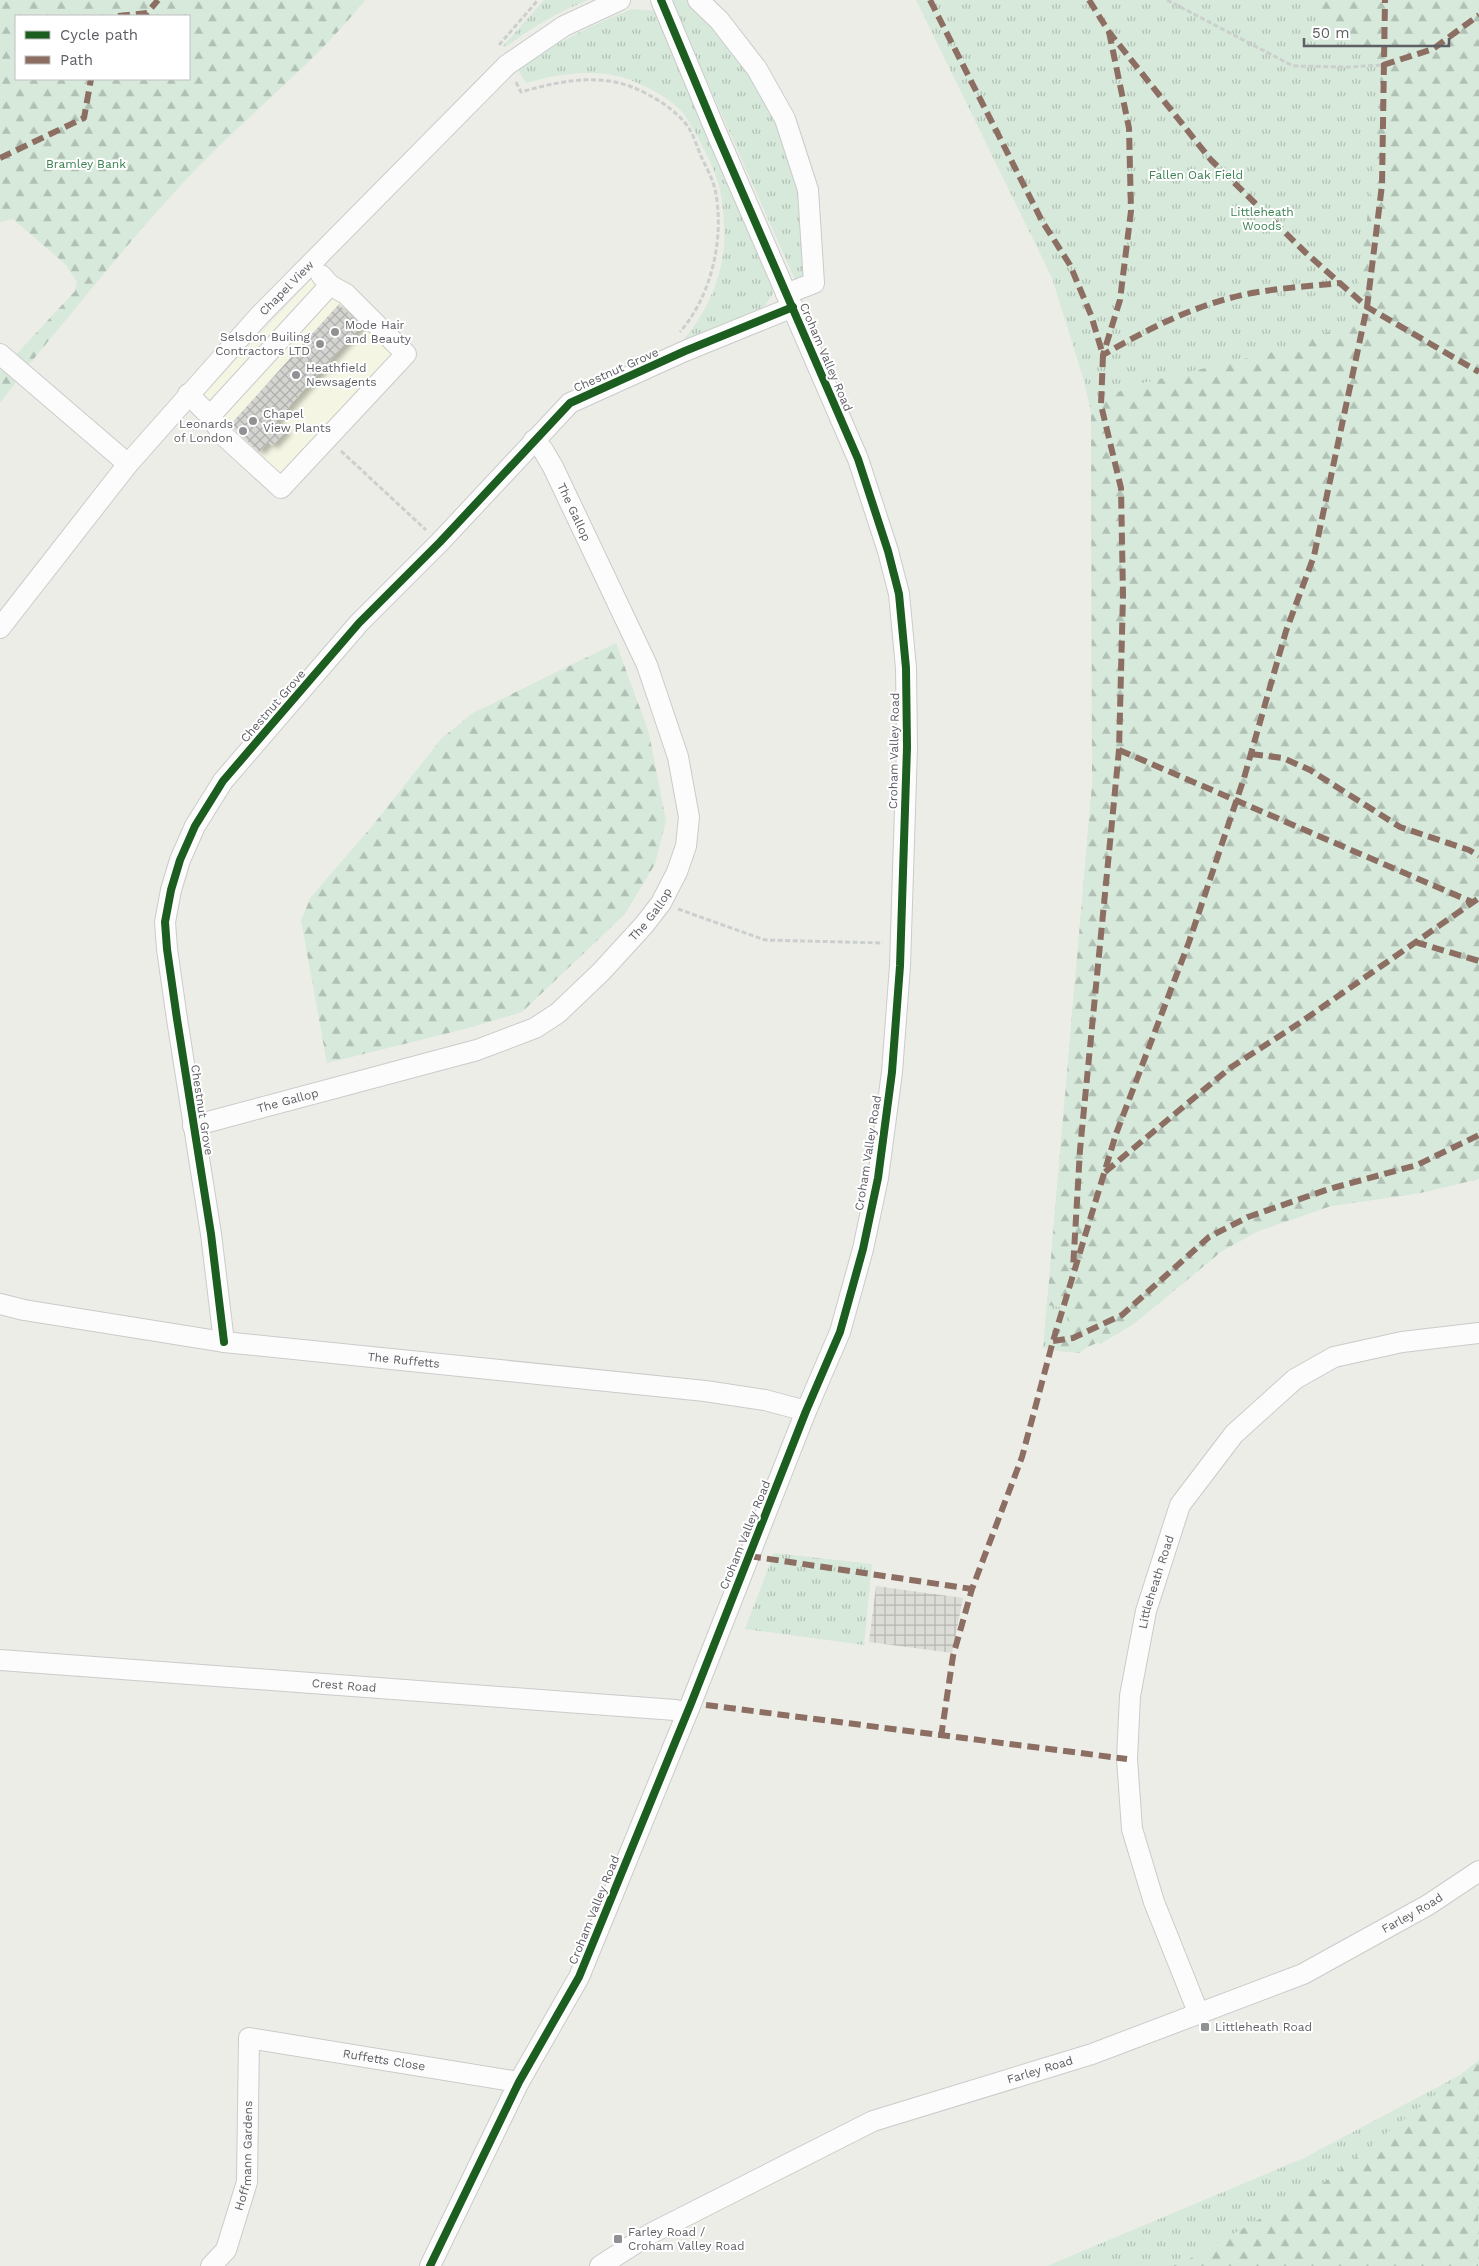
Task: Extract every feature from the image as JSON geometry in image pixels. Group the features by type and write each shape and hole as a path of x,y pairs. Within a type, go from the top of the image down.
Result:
{"street":[{"name":"Chapel View","path":"0,628 128,464 260,314 507,65 564,26 620,0"},
{"name":"Croham Valley Road","path":"430,2266 519,2082 579,1978 687,1713 806,1411 840,1332 863,1249 878,1178 892,1072 901,943 907,747 906,668 898,594 888,551 858,458 661,0"},
{"name":"Chestnut Grove","path":"224,1342 211,1234 193,1126 167,949 165,922 171,890 180,860 195,826 223,781 359,623 440,542 570,403 790,301 814,283 808,190 785,120 757,68 719,20 698,0"},
{"path":"188,394 210,416 223,434 281,488 406,354 346,294 330,285 310,265"},
{"path":"210,416 330,285"},
{"path":"0,354 128,464"},
{"name":"The Gallop","path":"193,1126 477,1050 535,1028 558,1012 601,972 644,925 661,902 677,872 686,846 688,817 678,757 647,664 553,467 543,450 534,440"},
{"name":"The Ruffetts","path":"0,1304 224,1342 705,1391 765,1400 806,1411"},
{"name":"Littleheath Road","path":"1198,2012 1154,1902 1132,1830 1127,1759 1130,1696 1146,1611 1180,1505 1234,1434 1295,1379 1334,1357 1402,1342 1479,1333"},
{"name":"Crest Road","path":"0,1660 675,1710 687,1713"},
{"name":"Farley Road","path":"600,2266 650,2234 873,2120 1092,2054 1198,2012 1304,1974 1428,1906 1479,1871"},
{"name":"Ruffetts Close","path":"249,2038 519,2082"},
{"name":"Hoffmann Gardens","path":"211,2266 226,2250 248,2182 249,2038"}],"path":[{"path":"538,0 498,48 521,92 564,82 611,82 633,87 676,114 690,130 714,188 718,242 706,288 696,312 667,346 672,357"},
{"path":"1167,0 1293,66 1349,67 1383,65"},
{"path":"327,439 440,542"},
{"path":"661,902 765,940 901,943"}],"shaded area":[{"path":"324,266 417,353 281,494 189,410"},
{"path":"876,1586 963,1598 952,1653 869,1642"}],"green space":[{"name":"Bramley Bank","path":"0,0 365,0 322,49 203,161 122,252 27,367 13,358 75,291 77,282 66,265 13,219 0,222"},
{"path":"544,0 588,0 546,21 506,47 503,46"},
{"path":"671,0 689,0 708,21 742,64 770,111 782,136 798,190 807,277 796,282"},
{"name":"Littleheath Woods","path":"916,0 1479,0 1479,1179 1420,1193 1331,1206 1258,1231 1222,1251 1135,1323 1100,1344 1099,1342 1085,1348 1079,1353 1043,1348 1092,785 1091,412 1084,381 1052,278"},
{"name":"Littleheath Woods","path":"1297,0 1479,0 1479,1179 1420,1193 1331,1206 1258,1231 1222,1251 1135,1323 1100,1344 1099,1342 1085,1348 1079,1353 1058,1351 1055,1350 1056,1347 1074,1309 1047,1305 1092,785 1091,412 1111,396 1130,386 1290,348 1357,320 1356,303 1374,167 1381,69"},
{"path":"632,9 655,11 774,292 763,308 679,345 704,311 710,298 720,271 724,243 722,199 719,186 703,147 692,127 676,106 650,89 630,80 601,74 580,73 526,83 516,67 573,36"},
{"path":"0,370 16,382 0,403"},
{"path":"616,643 649,733 666,821 655,864 625,914 522,1012 465,1029 327,1063 301,920 311,897 373,825 442,738 473,713"},
{"path":"774,1553 872,1564 864,1645 745,1629"},
{"path":"1479,2060 1478,2266 1172,2266 1189,2259 1325,2182"},
{"path":"1479,2065 1479,2266 1047,2266 1304,2158"}],"building":[{"path":"339,304 361,326 276,421 286,431 272,446 268,442 259,452 230,425"}],"marked path":[{"path":"128,15 147,13 158,0"},
{"path":"930,0 1042,221 1070,265 1091,315 1103,355 1101,405 1121,488 1123,595 1119,750 1080,1150 1073,1269"},
{"path":"1089,0 1109,32 1211,160 1306,253 1367,307 1479,372"},
{"path":"941,1737 953,1656 972,1589 1022,1457 1053,1341 1116,1134 1189,942 1244,778 1286,631 1314,556 1367,307 1382,185 1385,0"},
{"path":"1383,65 1433,49 1479,15"},
{"path":"1109,32 1129,128 1131,211 1120,300 1103,355 1156,326 1232,297 1285,288 1340,283"},
{"path":"0,158 84,118 91,80"},
{"path":"1119,750 1472,902"},
{"path":"1251,754 1283,758 1310,770 1400,827 1469,850 1479,856"},
{"path":"1105,1172 1230,1068 1298,1024 1479,898"},
{"path":"1415,942 1479,961"},
{"path":"1053,1341 1073,1338 1122,1315 1209,1237 1248,1217 1329,1189 1417,1165 1479,1135"},
{"path":"749,1556 972,1589"},
{"path":"706,1705 1127,1759"}],"cycle path":[{"path":"430,2266 519,2082 579,1977 692,1701 806,1411 840,1332 863,1249 878,1178 892,1072 900,966 907,747 906,668 899,594 888,551 858,459 661,0"},
{"path":"224,1342 211,1234 177,1019 165,922 171,890 180,860 195,826 223,781 359,623 440,542 570,403 685,351 793,307"}],"place":[{"name":"Mode Hair and Beauty","path":"335,332"},
{"name":"Selsdon Builing Contractors LTD","path":"320,344"},
{"name":"Heathfield Newsagents","path":"296,375"},
{"name":"Chapel View Plants","path":"253,421"},
{"name":"Leonards of London","path":"243,431"},
{"name":"Littleheath Road","path":"1205,2027"},
{"name":"Farley Road / Croham Valley Road","path":"618,2239"}],"park label":[{"name":"Fallen Oak Field","path":"1196,175"}]}
